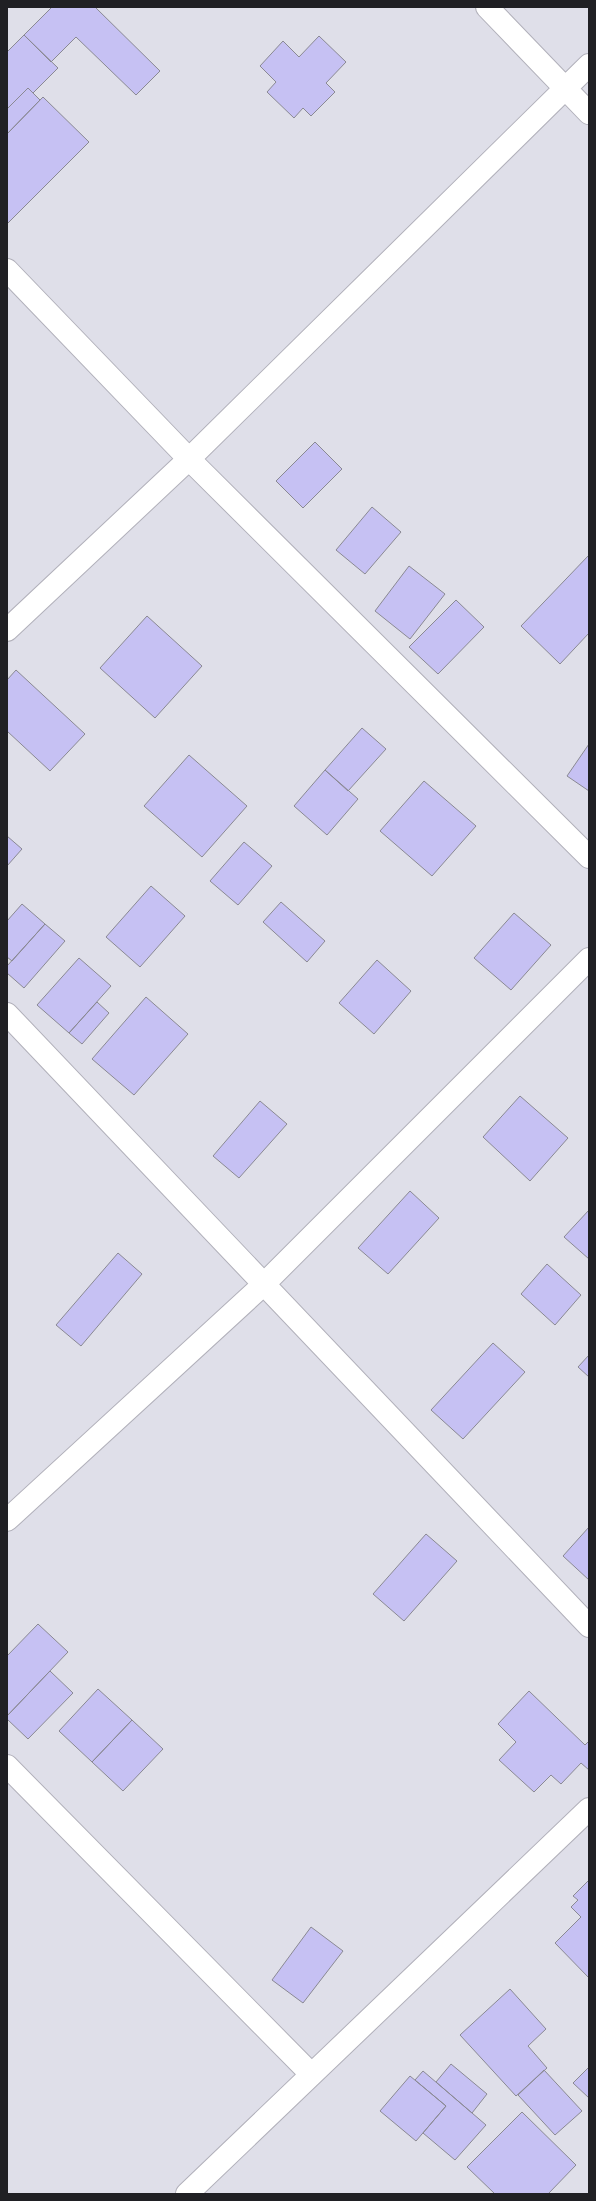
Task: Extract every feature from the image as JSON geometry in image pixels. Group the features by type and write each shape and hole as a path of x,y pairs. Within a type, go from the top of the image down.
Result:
{"street":[{"path":"487,7 589,113"},
{"path":"7,630 189,459 589,65"},
{"path":"7,270 189,459 589,857"},
{"path":"7,1520 264,1284 589,959"},
{"path":"7,1014 589,1626"},
{"path":"7,1766 311,2074"},
{"path":"187,2194 589,1809"}],"building":[{"path":"52,7 95,7 160,71 136,95 76,37 51,62 24,35"},
{"path":"24,35 58,68 33,93 28,88 7,109 7,52"},
{"path":"319,36 346,62 326,83 335,92 311,116 303,108 294,118 267,92 276,82 260,66 283,41 299,57"},
{"path":"28,88 40,100 7,134 7,109"},
{"path":"43,97 89,142 7,224 7,134"},
{"path":"315,442 342,469 303,508 276,481"},
{"path":"372,507 401,532 365,574 336,550"},
{"path":"589,555 589,633 560,664 521,626"},
{"path":"409,566 445,594 410,639 375,611"},
{"path":"456,600 484,627 438,674 409,647"},
{"path":"147,616 202,666 155,718 100,668"},
{"path":"16,670 85,734 50,771 7,731 7,680"},
{"path":"362,728 386,749 348,791 325,770"},
{"path":"589,744 589,791 567,776"},
{"path":"189,755 247,806 202,857 144,806"},
{"path":"325,770 358,799 327,835 294,806"},
{"path":"424,781 476,826 432,876 380,831"},
{"path":"7,836 22,849 7,866"},
{"path":"244,842 272,866 238,905 210,881"},
{"path":"151,886 185,916 140,967 106,937"},
{"path":"281,902 325,941 307,962 263,922"},
{"path":"22,904 45,924 12,961 7,957 7,921"},
{"path":"514,913 551,945 511,990 474,958"},
{"path":"45,924 65,941 24,988 7,973 7,966"},
{"path":"79,958 111,986 69,1033 37,1005"},
{"path":"377,960 411,991 374,1034 339,1003"},
{"path":"146,997 188,1034 134,1095 92,1059"},
{"path":"97,1002 109,1013 82,1044 69,1033"},
{"path":"520,1096 568,1138 530,1181 483,1137"},
{"path":"260,1101 287,1124 239,1178 213,1156"},
{"path":"410,1191 439,1218 388,1274 358,1248"},
{"path":"589,1210 589,1259 564,1237"},
{"path":"118,1253 142,1274 81,1346 56,1325"},
{"path":"547,1264 581,1295 555,1325 521,1294"},
{"path":"493,1343 525,1372 463,1439 431,1410"},
{"path":"589,1355 589,1377 578,1367"},
{"path":"589,1527 589,1580 563,1556"},
{"path":"426,1534 457,1561 404,1621 373,1594"},
{"path":"38,1624 68,1652 7,1716 7,1656"},
{"path":"50,1671 73,1693 28,1739 7,1719 7,1716"},
{"path":"98,1689 132,1720 92,1762 59,1731"},
{"path":"529,1691 585,1745 589,1741 589,1770 581,1763 561,1784 551,1775 534,1792 499,1760 516,1742 498,1724"},
{"path":"132,1720 163,1749 123,1791 92,1762"},
{"path":"589,1880 589,1978 555,1943 581,1917 571,1907 578,1900 573,1896"},
{"path":"311,1927 343,1951 303,2003 272,1980"},
{"path":"510,1989 546,2029 528,2046 547,2068 516,2096 460,2035"},
{"path":"451,2064 487,2094 472,2113 436,2082"},
{"path":"589,2067 589,2098 573,2083"},
{"path":"544,2070 582,2111 555,2135 518,2095"},
{"path":"423,2071 486,2125 455,2160 423,2133 446,2106 415,2080"},
{"path":"410,2076 446,2106 416,2141 380,2111"},
{"path":"522,2112 576,2165 548,2194 495,2194 467,2167"}]}
